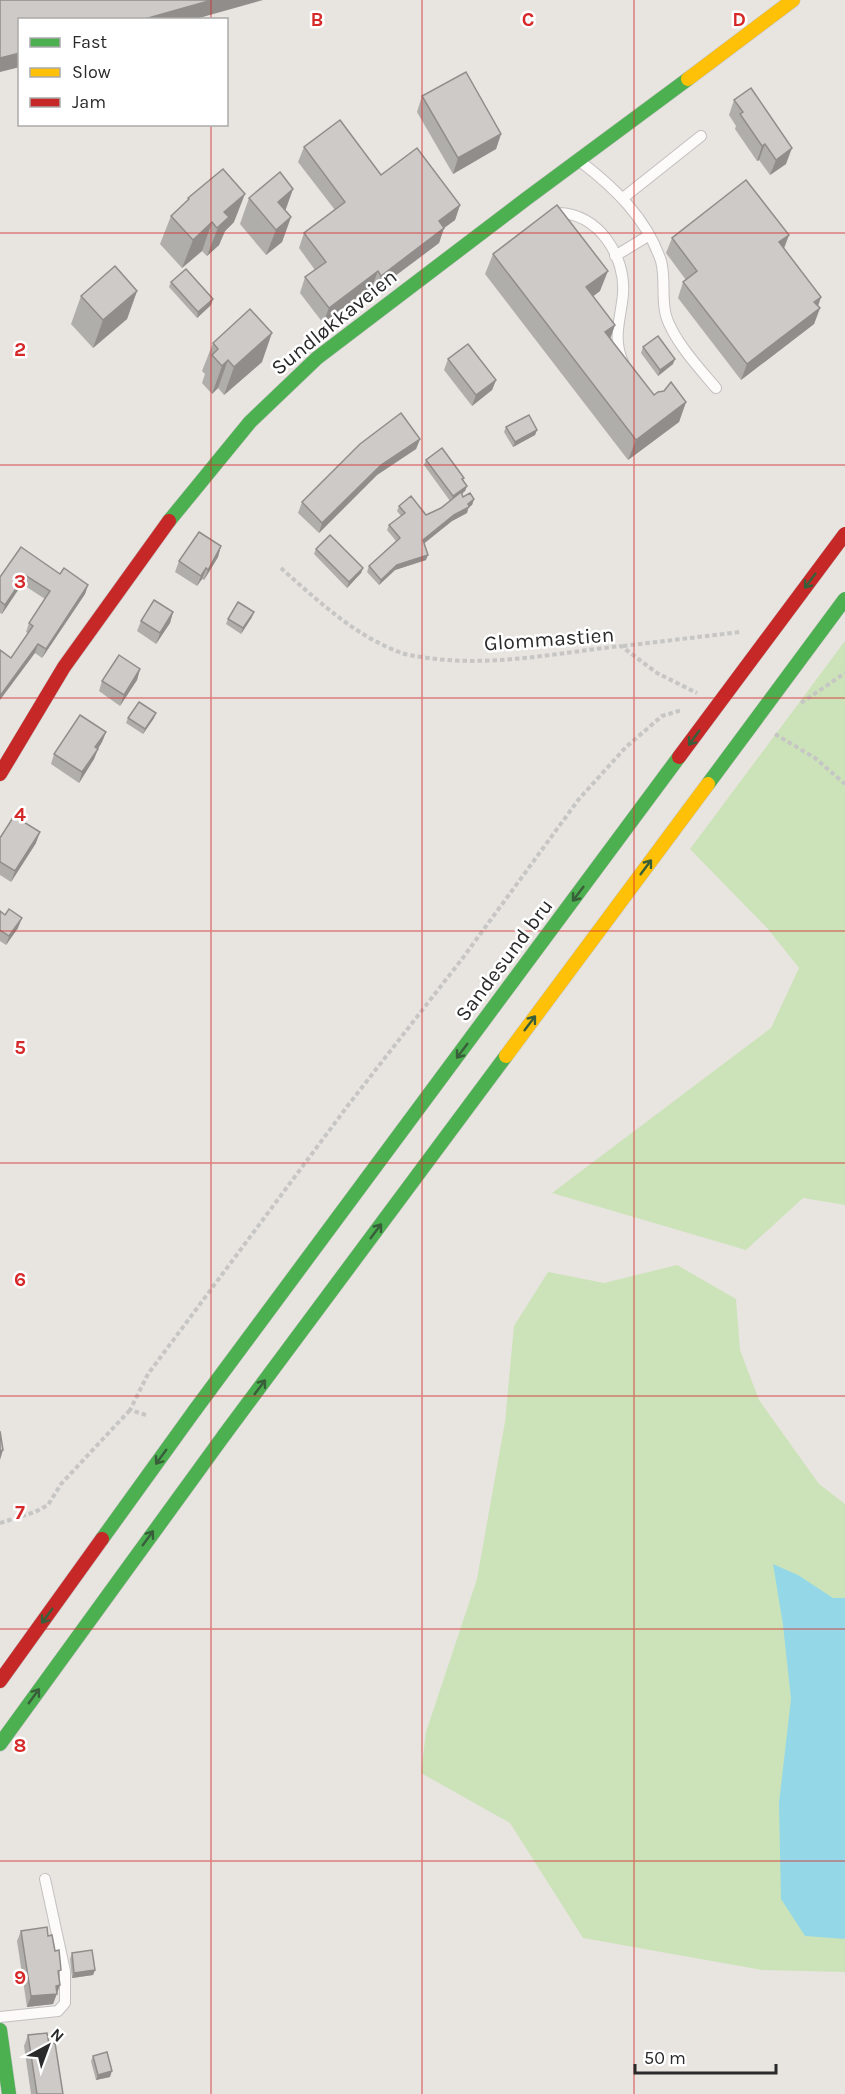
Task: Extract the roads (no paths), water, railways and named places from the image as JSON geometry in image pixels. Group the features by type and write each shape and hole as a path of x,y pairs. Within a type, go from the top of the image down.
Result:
{"main road":[{"name":"Sundløkkaveien","path":"0,774 64,667 177,508 250,422 290,382 317,358 793,0"},
{"name":"Sandesund bru","path":"0,1681 195,1410 845,534"},
{"path":"0,1744 225,1434 845,599"},
{"path":"0,2030 9,2094"}],"lane":[{"path":"623,198 701,136"},
{"path":"578,160 623,198 648,236 661,261 667,317 697,366 716,388"},
{"path":"558,213 570,213 586,219 605,236 622,271 623,293 617,326 617,341 621,358 630,375"},
{"path":"615,256 648,236"},
{"path":"0,2017 58,2011 65,2003 64,1971 45,1879"}],"water":[{"path":"773,1564 798,1575 833,1598 845,1598 845,1939 805,1936 781,1899 779,1803 791,1699 783,1625"}]}
